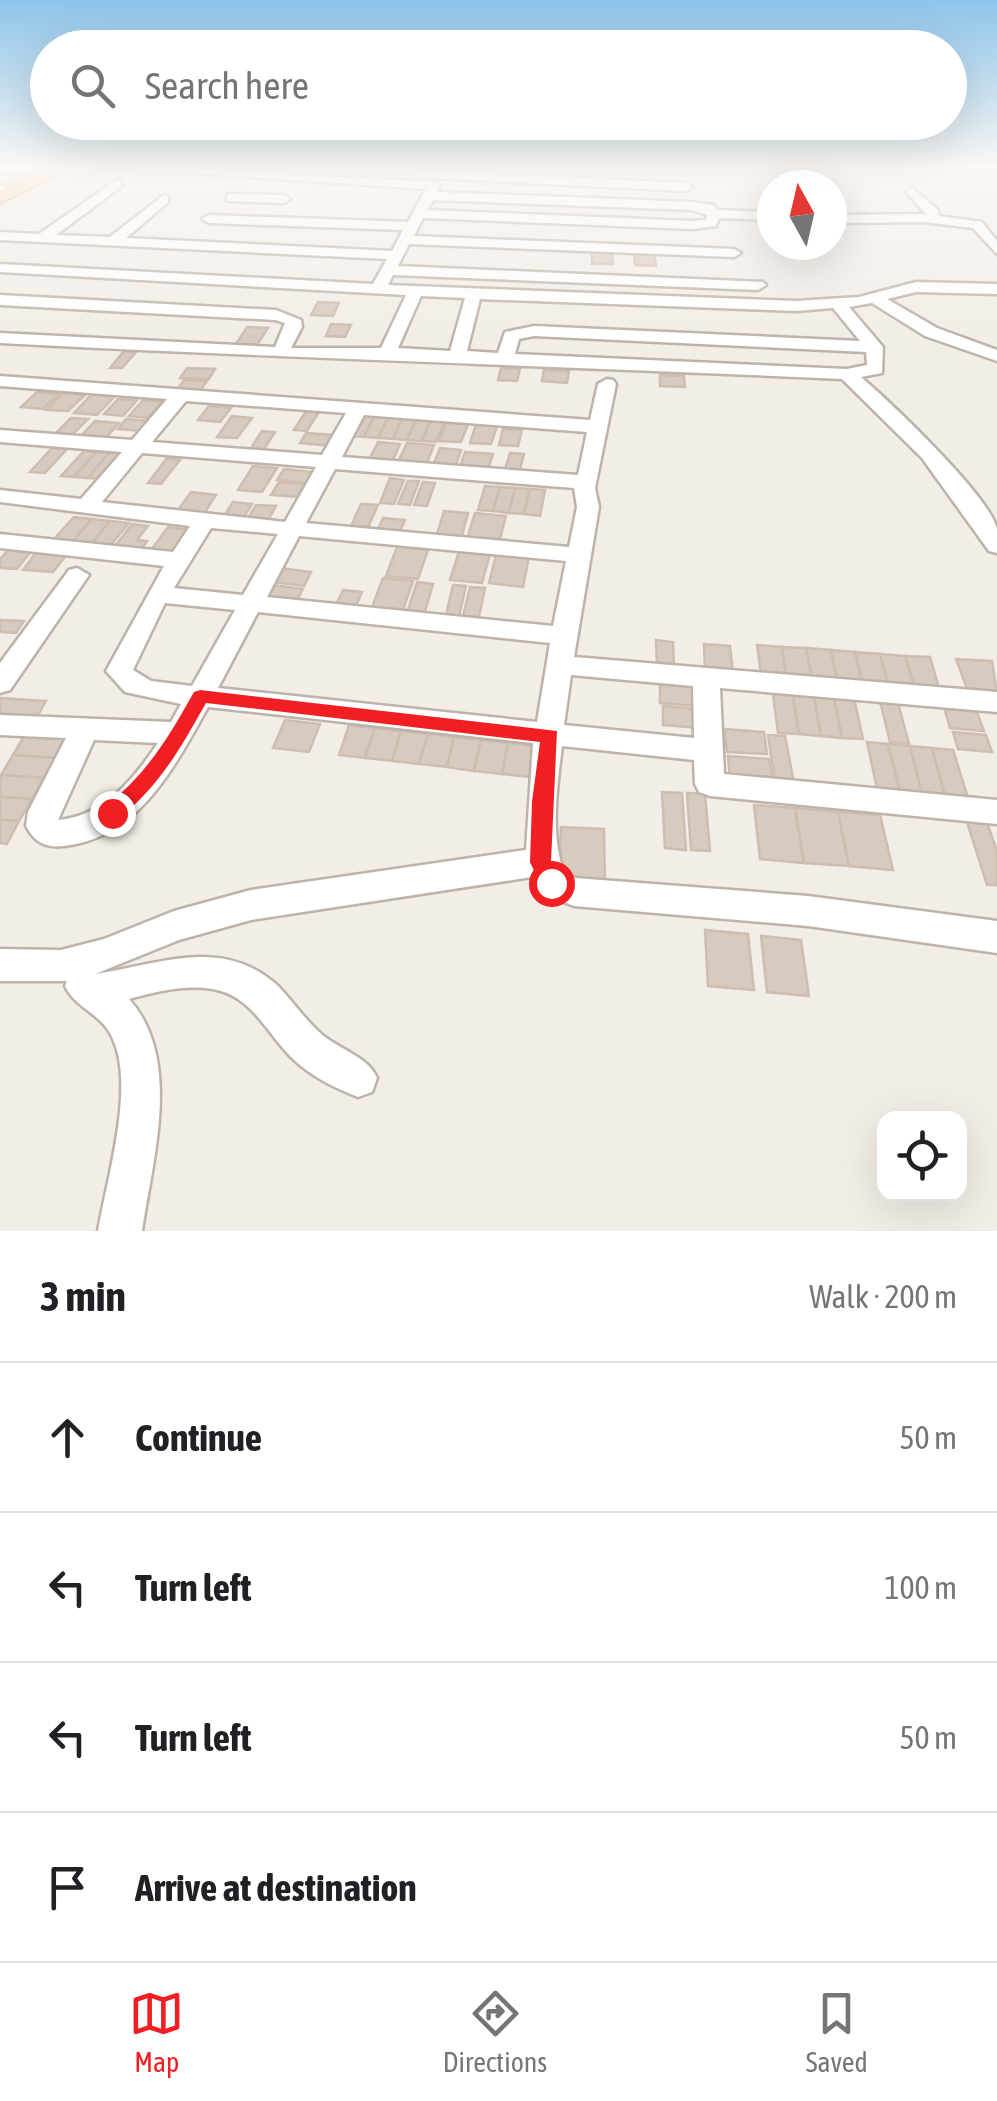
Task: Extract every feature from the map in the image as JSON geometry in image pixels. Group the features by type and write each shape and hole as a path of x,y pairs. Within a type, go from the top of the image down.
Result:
{"street":[{"path":"42,238 62,223"},
{"path":"76,273 135,223"},
{"path":"182,243 203,223"},
{"path":"391,223 702,223"},
{"path":"410,223 734,252"},
{"path":"970,223 977,224 997,250"},
{"path":"378,289 414,224"},
{"path":"0,236 396,255"},
{"path":"2,270 474,294 838,304 916,287 997,289"},
{"path":"387,270 763,286"},
{"path":"387,352 415,291"},
{"path":"457,357 474,294"},
{"path":"874,298 931,332 997,356"},
{"path":"0,300 276,315 293,320 294,327 280,352"},
{"path":"0,338 847,374 876,369 874,347 838,304"},
{"path":"504,360 511,336 534,331 874,347"},
{"path":"847,374 879,401 969,499 997,546"},
{"path":"607,384 586,486 588,508 558,665 542,802 540,862 551,883 574,892 808,912 997,937"},
{"path":"3,385 599,427"},
{"path":"88,505 182,395"},
{"path":"84,731 43,812 42,826 51,834 84,829 112,813 146,784 179,734 358,409"},
{"path":"0,436 329,465 571,480 586,486"},
{"path":"0,496 204,521 580,556"},
{"path":"204,521 158,594 119,671 127,684 144,690 710,751"},
{"path":"0,541 178,560"},
{"path":"0,684 77,575"},
{"path":"158,594 563,636"},
{"path":"558,665 997,702"},
{"path":"706,678 710,784 997,812"},
{"path":"0,725 179,734"},
{"path":"0,965 61,966 106,955 174,926 252,905 540,862"},
{"path":"61,966 125,1022 138,1058 138,1111 120,1231"},
{"path":"93,993 138,978 198,972 234,977 261,994 297,1039 329,1066 358,1078"}],"building":[{"path":"592,252 612,253 613,264 592,264"},
{"path":"634,253 654,254 656,266 635,265"},
{"path":"318,302 339,303 333,316 311,315"},
{"path":"331,324 351,325 345,337 326,336"},
{"path":"247,327 268,328 257,345 236,344"},
{"path":"124,351 136,352 122,368 110,368"},
{"path":"187,368 215,369 209,379 180,378"},
{"path":"501,368 520,369 517,381 498,380"},
{"path":"544,370 569,371 567,383 542,381"},
{"path":"660,375 684,376 685,387 660,386"},
{"path":"184,380 207,381 200,391 177,390"},
{"path":"37,392 59,394 43,409 21,407"},
{"path":"63,393 85,395 68,411 46,410"},
{"path":"92,394 115,396 97,415 74,413"},
{"path":"118,399 137,400 123,416 104,414"},
{"path":"143,400 162,402 148,418 129,416"},
{"path":"209,406 231,408 220,422 198,420"},
{"path":"306,411 319,412 307,431 294,430"},
{"path":"361,414 375,415 364,437 350,436"},
{"path":"375,415 389,416 378,438 364,437"},
{"path":"232,416 252,418 237,438 217,437"},
{"path":"389,416 403,417 393,439 378,438"},
{"path":"403,417 417,418 407,440 393,439"},
{"path":"71,418 88,419 70,437 53,436"},
{"path":"417,418 431,419 422,441 407,440"},
{"path":"126,419 151,421 142,431 118,429"},
{"path":"431,419 445,420 436,442 422,441"},
{"path":"95,421 119,423 104,440 79,438"},
{"path":"446,422 468,424 461,442 439,441"},
{"path":"476,424 497,426 491,444 470,443"},
{"path":"503,429 522,430 518,446 499,445"},
{"path":"262,431 275,432 262,452 249,451"},
{"path":"306,433 337,435 331,446 300,443"},
{"path":"378,442 400,444 391,464 368,462"},
{"path":"407,443 434,445 426,465 398,462"},
{"path":"52,448 67,449 45,473 30,472"},
{"path":"440,448 461,450 456,465 434,463"},
{"path":"84,451 96,452 74,477 61,476"},
{"path":"96,452 109,453 88,478 74,477"},
{"path":"465,452 493,454 488,469 460,467"},
{"path":"109,453 121,454 100,479 88,478"},
{"path":"510,453 524,454 519,473 504,472"},
{"path":"167,458 180,460 161,484 148,483"},
{"path":"253,466 277,468 262,492 238,490"},
{"path":"284,469 312,472 306,483 277,480"},
{"path":"390,478 404,480 394,504 380,503"},
{"path":"408,481 419,481 410,505 398,504"},
{"path":"279,482 306,484 299,497 271,495"},
{"path":"423,482 435,483 427,506 414,505"},
{"path":"485,486 500,487 493,511 478,510"},
{"path":"500,487 515,488 509,513 493,511"},
{"path":"515,488 530,489 524,514 509,513"},
{"path":"530,489 545,490 540,516 524,514"},
{"path":"191,492 216,495 203,515 176,513"},
{"path":"233,502 252,504 243,519 223,518"},
{"path":"361,504 378,505 368,527 351,526"},
{"path":"256,505 276,506 267,522 247,520"},
{"path":"444,511 468,513 462,536 437,534"},
{"path":"475,513 506,516 499,542 467,539"},
{"path":"74,517 92,519 73,541 54,539"},
{"path":"383,518 405,520 400,531 378,529"},
{"path":"92,519 110,521 92,543 73,541"},
{"path":"110,521 129,523 111,545 92,543"},
{"path":"132,524 148,526 137,540 147,541 142,548 116,545"},
{"path":"168,527 188,530 171,552 151,550"},
{"path":"397,547 428,550 418,579 386,576"},
{"path":"10,548 33,549 17,569 0,568 0,559"},
{"path":"38,550 68,553 53,572 23,570"},
{"path":"459,551 490,554 482,583 450,580"},
{"path":"496,555 529,557 523,587 489,583"},
{"path":"280,568 311,572 304,586 273,582"},
{"path":"383,578 413,581 402,613 371,610"},
{"path":"417,582 433,584 424,615 407,613"},
{"path":"273,585 303,589 295,604 264,601"},
{"path":"453,585 466,586 459,616 446,615"},
{"path":"470,587 485,588 479,617 463,616"},
{"path":"343,590 362,592 355,608 336,605"},
{"path":"0,620 24,621 16,633 0,632"},
{"path":"656,640 673,642 674,665 657,664"},
{"path":"704,644 730,646 733,672 705,670"},
{"path":"757,645 782,647 786,676 761,674"},
{"path":"782,647 806,648 812,678 786,676"},
{"path":"806,648 831,650 837,680 812,678"},
{"path":"831,650 855,652 862,682 837,680"},
{"path":"855,652 880,654 888,684 862,682"},
{"path":"880,654 905,656 914,685 888,684"},
{"path":"905,656 930,657 939,688 914,685"},
{"path":"956,659 992,661 997,694 968,691"},
{"path":"660,682 696,685 697,706 660,703"},
{"path":"772,687 792,689 799,734 778,733"},
{"path":"792,689 813,691 821,736 799,734"},
{"path":"813,691 833,692 842,738 821,736"},
{"path":"833,692 853,694 863,739 842,738"},
{"path":"879,697 897,699 909,744 890,742"},
{"path":"0,698 46,701 34,722 0,719"},
{"path":"943,704 975,707 984,731 950,728"},
{"path":"663,706 699,709 700,728 663,725"},
{"path":"285,720 320,724 309,752 273,748"},
{"path":"349,725 375,728 365,758 339,755"},
{"path":"375,728 401,731 392,761 365,758"},
{"path":"724,729 764,732 767,754 727,752"},
{"path":"401,731 428,734 419,764 392,761"},
{"path":"953,732 986,735 992,752 958,749"},
{"path":"428,734 454,737 447,767 419,764"},
{"path":"768,735 785,736 794,783 775,781"},
{"path":"24,736 65,739 55,758 13,755"},
{"path":"454,737 481,740 474,771 447,767"},
{"path":"481,740 508,743 502,774 474,771"},
{"path":"867,742 888,744 901,795 878,793"},
{"path":"508,743 535,746 530,777 502,774"},
{"path":"888,744 910,746 923,797 901,795"},
{"path":"910,746 932,748 946,799 923,797"},
{"path":"932,748 953,750 969,801 946,799"},
{"path":"13,755 55,758 43,778 1,775"},
{"path":"728,756 769,759 773,782 730,779"},
{"path":"1,775 43,778 32,799 0,797"},
{"path":"662,792 682,793 686,850 665,848"},
{"path":"687,793 705,794 710,851 691,850"},
{"path":"0,797 32,799 19,821 0,820"},
{"path":"754,805 795,808 804,863 760,859"},
{"path":"795,808 838,812 849,866 804,863"},
{"path":"838,812 880,815 893,870 849,866"},
{"path":"966,819 986,820 997,851 997,885 987,885"},
{"path":"0,820 19,821 7,844 0,843"},
{"path":"561,827 604,829 605,887 559,884"},
{"path":"705,930 748,934 754,990 708,986"},
{"path":"761,936 801,940 809,996 767,992"}],"route":[{"path":"112,813 146,784 164,761 200,696 550,736 540,862 551,883"}]}
